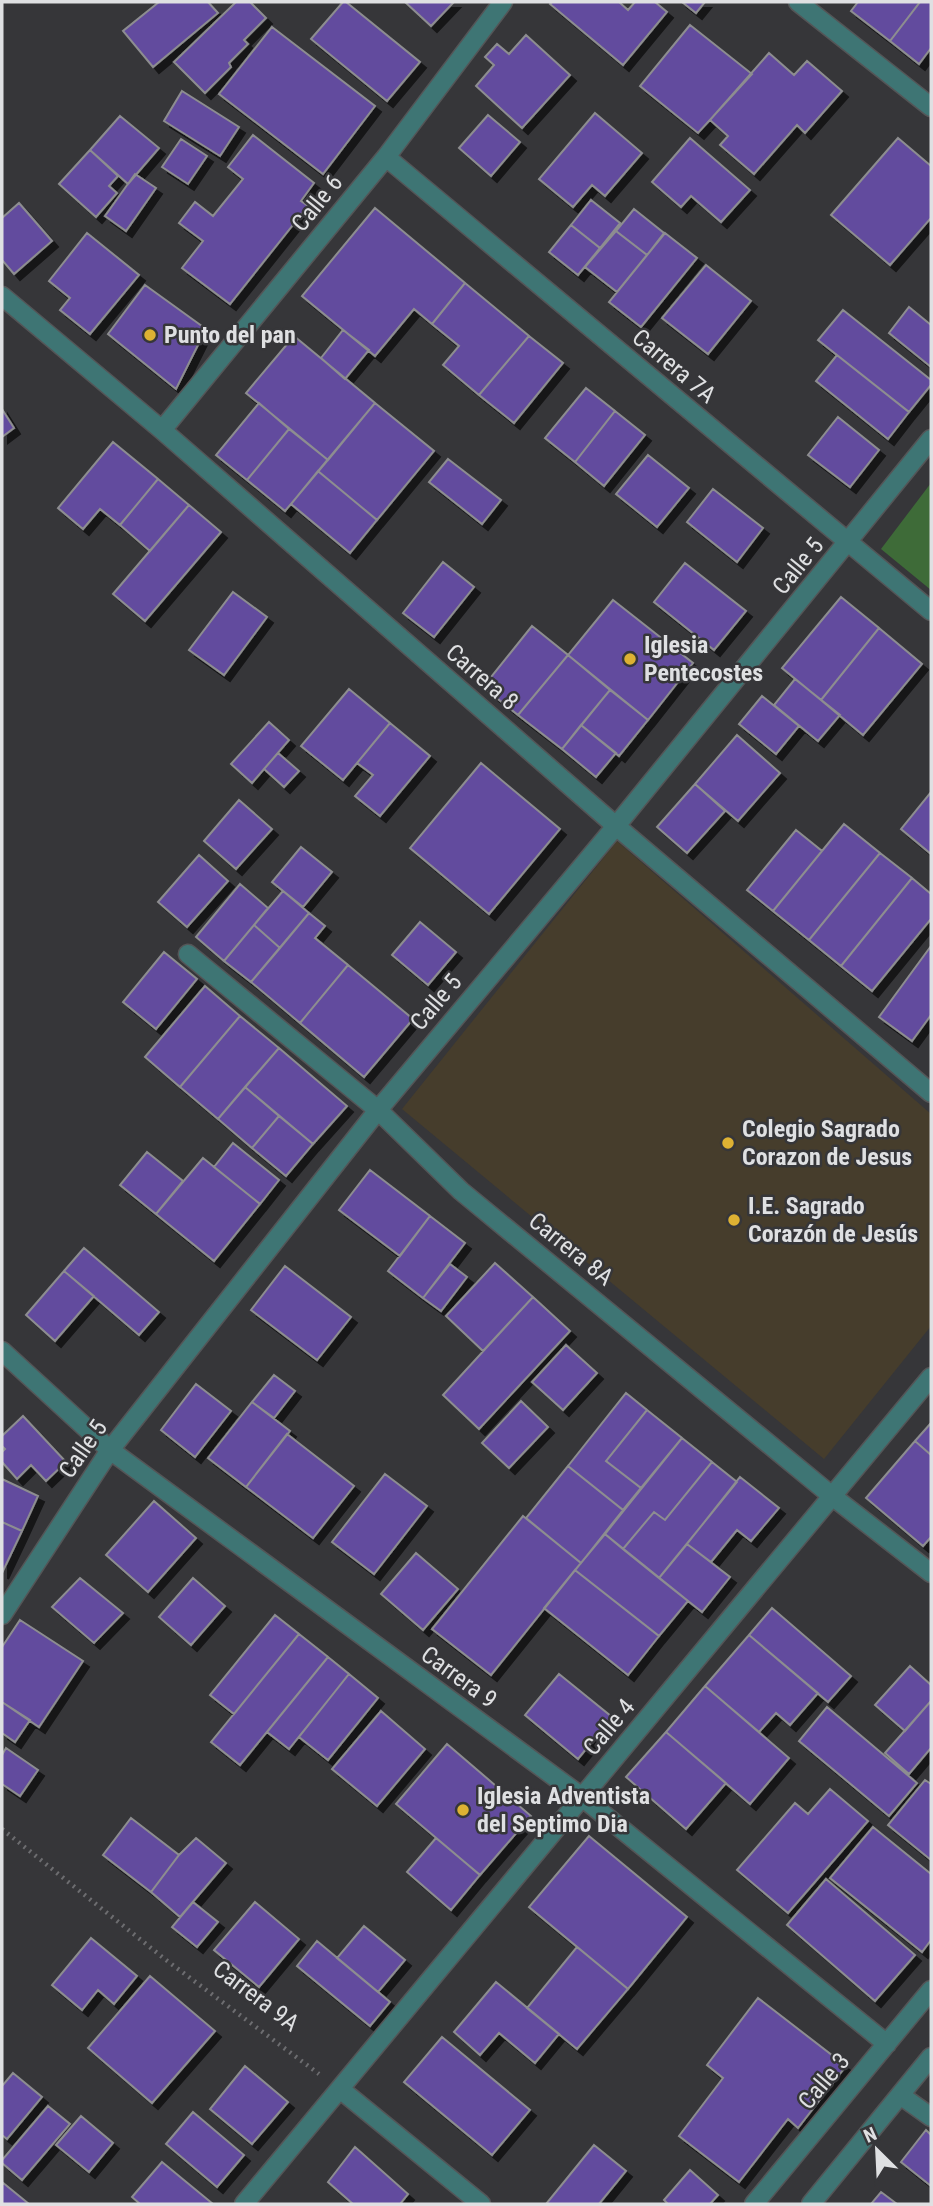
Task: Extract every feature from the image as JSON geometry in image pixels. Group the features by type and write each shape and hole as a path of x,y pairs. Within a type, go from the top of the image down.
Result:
{"street":[{"name":"Calle 6","path":"162,430 386,157 503,2"},
{"path":"798,2 931,107"},
{"name":"Carrera 7A","path":"386,157 931,611"},
{"name":"Carrera 8","path":"2,296 162,430 616,827 931,1093"},
{"name":"Calle 5","path":"2,1615 110,1450 377,1110 616,827 931,439"},
{"name":"Carrera 8A","path":"188,954 377,1110 461,1191 832,1496 855,1511 931,1573"},
{"name":"Carrera 9","path":"2,1351 110,1450 582,1797 887,2044"},
{"name":"Calle 4","path":"243,2204 931,1377"},
{"name":"Calle 3","path":"754,2204 931,1990"},
{"path":"811,2204 931,2057"},
{"path":"340,2089 481,2204"},
{"path":"900,2095 931,2117"}],"path":[{"name":"Carrera 9A","path":"2,1829 166,1960 340,2089"}],"shaded area":[{"name":"I.E. Sagrado Corazón de Jesús","path":"617,841 931,1114 931,1326 824,1459 402,1109"}],"green space":[{"path":"931,483 931,590 881,549"}],"building":[{"path":"159,2 208,2 218,13 153,67 123,31"},
{"path":"236,2 250,2 266,18 244,40 248,44 229,63 231,67 205,93 174,62"},
{"path":"343,2 420,62 387,101 311,39"},
{"path":"405,2 454,2 431,26"},
{"path":"619,2 628,10 635,2 655,2 667,12 623,65 550,4"},
{"path":"682,2 705,2 696,13"},
{"path":"858,2 920,2 890,41 851,11"},
{"path":"920,2 931,2 931,48 919,64 890,41"},
{"path":"690,25 752,74 698,133 640,86"},
{"path":"272,27 375,106 323,174 219,94"},
{"path":"526,35 570,75 522,128 476,86 494,65 485,57 497,44 509,54"},
{"path":"769,53 794,75 807,61 842,91 805,133 797,125 754,174 720,145 728,136 710,120"},
{"path":"182,91 239,127 220,156 164,121"},
{"path":"595,113 642,153 605,196 592,185 573,207 539,179"},
{"path":"488,115 520,142 491,176 459,148"},
{"path":"120,116 159,148 128,184 90,150"},
{"path":"253,135 314,183 301,201 308,206 230,304 182,268 203,241 179,223 195,202 213,216 243,179 228,167"},
{"path":"690,138 750,190 721,222 691,196 681,207 652,182"},
{"path":"898,138 931,166 931,218 890,265 831,215"},
{"path":"181,139 207,156 188,184 162,167"},
{"path":"90,150 118,176 109,186 117,193 96,217 59,184"},
{"path":"135,174 156,188 126,231 105,216"},
{"path":"591,200 620,223 600,248 571,225"},
{"path":"19,203 52,241 14,274 2,260 2,218"},
{"path":"375,208 465,283 432,324 414,309 375,356 302,296"},
{"path":"634,209 664,233 647,255 616,231"},
{"path":"571,225 600,248 578,275 549,252"},
{"path":"616,231 647,255 617,292 585,267"},
{"path":"87,233 139,275 90,334 60,310 70,298 49,281"},
{"path":"665,233 697,258 641,327 609,302"},
{"path":"706,265 751,301 708,354 662,318"},
{"path":"465,283 529,336 479,395 443,365 459,346 432,324"},
{"path":"145,285 206,329 176,389 108,334"},
{"path":"909,307 931,325 931,367 889,333"},
{"path":"843,310 931,380 931,385 909,412 818,340"},
{"path":"343,330 369,350 345,379 321,358"},
{"path":"294,336 375,403 328,460 246,393"},
{"path":"529,336 563,363 514,423 479,395"},
{"path":"837,355 909,412 888,439 816,381"},
{"path":"586,388 615,411 575,462 545,438"},
{"path":"259,403 289,429 247,480 216,455"},
{"path":"375,403 434,451 377,520 318,471"},
{"path":"2,409 14,428 2,437"},
{"path":"615,411 645,435 604,486 575,462"},
{"path":"838,417 879,450 850,487 808,455"},
{"path":"289,429 328,460 285,511 247,480"},
{"path":"113,442 158,479 120,525 100,509 83,529 58,508"},
{"path":"648,455 689,488 657,527 616,494"},
{"path":"448,459 501,500 482,524 429,482"},
{"path":"318,471 377,520 350,553 291,504"},
{"path":"158,479 189,505 150,551 120,525"},
{"path":"713,489 763,528 737,562 687,522"},
{"path":"189,505 221,532 145,621 113,594"},
{"path":"443,562 474,587 434,637 403,613"},
{"path":"685,563 746,611 714,650 654,602"},
{"path":"233,592 267,617 224,675 189,650"},
{"path":"841,597 879,628 821,700 782,668"},
{"name":"Iglesia Pentecostes","path":"613,600 693,663 648,720 568,655"},
{"path":"532,626 568,655 518,715 483,687"},
{"path":"879,628 922,664 863,735 821,700"},
{"path":"568,655 610,690 562,749 518,715"},
{"path":"795,679 840,715 818,741 774,705"},
{"path":"349,689 390,723 343,780 301,746"},
{"path":"610,690 648,720 619,756 581,725"},
{"path":"762,696 799,726 776,754 739,724"},
{"path":"269,722 289,740 252,783 231,764"},
{"path":"390,723 430,756 380,816 355,796 373,775 357,763"},
{"path":"581,725 616,753 596,777 562,749"},
{"path":"737,735 780,773 738,821 695,784"},
{"path":"278,753 299,771 284,787 264,769"},
{"path":"481,763 560,829 489,914 410,848"},
{"path":"695,784 725,811 687,853 657,827"},
{"path":"931,792 931,854 901,829"},
{"path":"239,800 272,829 236,869 204,841"},
{"path":"844,824 880,853 809,940 773,911"},
{"path":"796,830 822,851 773,911 747,890"},
{"path":"301,847 332,872 303,907 272,882"},
{"path":"880,853 912,878 841,966 809,940"},
{"path":"199,855 228,881 187,927 158,902"},
{"path":"912,878 931,894 931,919 872,991 841,966"},
{"path":"240,884 268,908 224,961 196,937"},
{"path":"283,891 309,913 280,948 254,925"},
{"path":"309,913 325,926 315,938 348,965 300,1023 251,982"},
{"path":"420,922 456,952 428,985 392,955"},
{"path":"254,925 280,948 251,982 224,961"},
{"path":"931,946 931,1015 912,1041 879,1017"},
{"path":"164,952 197,979 156,1029 123,1002"},
{"path":"348,965 413,1019 364,1077 300,1023"},
{"path":"205,986 240,1016 180,1087 145,1057"},
{"path":"240,1016 279,1048 218,1119 180,1087"},
{"path":"279,1048 347,1106 313,1144 245,1087"},
{"path":"245,1087 279,1116 252,1148 218,1119"},
{"path":"279,1116 313,1144 286,1176 252,1148"},
{"path":"233,1143 279,1180 260,1204 214,1167"},
{"path":"147,1152 183,1181 156,1214 120,1185"},
{"path":"203,1158 260,1204 214,1261 156,1214"},
{"path":"370,1170 430,1216 400,1256 339,1210"},
{"path":"430,1216 465,1243 423,1298 388,1271"},
{"path":"84,1248 159,1312 139,1335 64,1271"},
{"path":"495,1263 533,1297 483,1351 446,1316"},
{"path":"450,1264 467,1277 441,1311 423,1298"},
{"path":"285,1266 351,1317 317,1360 251,1310"},
{"path":"64,1271 94,1296 55,1341 26,1315"},
{"path":"533,1297 570,1331 479,1429 443,1395"},
{"path":"566,1345 597,1373 563,1410 532,1382"},
{"path":"274,1375 295,1391 274,1418 252,1402"},
{"path":"196,1384 231,1411 195,1457 161,1430"},
{"path":"626,1393 647,1410 606,1461 641,1488 623,1510 568,1466"},
{"path":"521,1401 548,1427 509,1468 482,1443"},
{"path":"252,1402 290,1431 246,1487 208,1458"},
{"path":"647,1410 682,1438 641,1488 606,1461"},
{"path":"23,1416 66,1462 46,1481 31,1465 17,1479 2,1462 2,1452 5,1449 2,1446 2,1436"},
{"path":"931,1423 931,1455 915,1441"},
{"path":"287,1434 354,1486 313,1538 246,1487"},
{"path":"682,1438 712,1462 665,1520 654,1512 623,1549 605,1534"},
{"path":"915,1441 931,1455 931,1537 923,1546 866,1498"},
{"path":"712,1462 737,1482 659,1578 623,1549 654,1512 665,1520"},
{"path":"568,1466 623,1510 581,1563 526,1518"},
{"path":"385,1474 427,1506 374,1574 332,1542"},
{"path":"740,1477 779,1508 751,1541 737,1530 711,1562 687,1544"},
{"path":"2,1479 38,1496 22,1531 2,1522"},
{"path":"154,1501 196,1538 148,1592 106,1555"},
{"path":"523,1516 581,1563 491,1675 432,1629"},
{"path":"2,1522 22,1531 2,1573"},
{"path":"605,1534 688,1601 659,1636 575,1570"},
{"path":"687,1544 730,1577 702,1612 659,1578"},
{"path":"416,1553 458,1589 423,1630 381,1594"},
{"path":"575,1570 659,1636 628,1675 544,1608"},
{"path":"80,1578 123,1613 94,1643 52,1607"},
{"path":"193,1578 225,1606 191,1645 159,1617"},
{"path":"772,1608 851,1676 828,1702 749,1635"},
{"path":"275,1615 299,1634 234,1714 210,1695"},
{"path":"20,1620 83,1661 39,1727 2,1702 2,1647"},
{"path":"299,1634 328,1657 240,1765 211,1742"},
{"path":"749,1635 818,1693 790,1725 776,1713 759,1732 705,1686"},
{"path":"328,1657 349,1674 289,1749 267,1732"},
{"path":"910,1666 931,1685 931,1701 905,1731 875,1705"},
{"path":"349,1674 378,1698 328,1760 299,1737"},
{"path":"559,1674 612,1717 578,1759 525,1715"},
{"path":"705,1686 789,1758 750,1804 666,1732"},
{"path":"931,1701 931,1748 909,1774 885,1753"},
{"path":"2,1702 30,1720 15,1742 2,1733"},
{"path":"827,1707 917,1783 889,1816 799,1741"},
{"path":"381,1711 425,1749 377,1806 332,1769"},
{"path":"666,1732 726,1783 686,1829 626,1777"},
{"name":"Iglesia Adventista del Septimo Dia","path":"447,1744 531,1816 480,1875 396,1804"},
{"path":"6,1748 38,1770 20,1796 2,1784 2,1755"},
{"path":"925,1780 931,1784 931,1860 888,1825"},
{"path":"830,1789 868,1821 788,1913 737,1870 795,1803 808,1814"},
{"path":"131,1818 179,1855 151,1892 103,1855"},
{"path":"873,1827 931,1874 931,1940 922,1952 830,1878"},
{"path":"589,1836 687,1917 628,1989 529,1907"},
{"path":"196,1838 226,1863 180,1917 151,1892 179,1855"},
{"path":"436,1838 480,1875 451,1910 407,1872"},
{"path":"826,1879 915,1955 875,2001 787,1925"},
{"path":"193,1902 218,1922 197,1947 172,1927"},
{"path":"255,1902 299,1939 259,1987 214,1950"},
{"path":"364,1926 405,1960 378,1992 337,1958"},
{"path":"91,1938 137,1976 114,2004 98,1990 82,2010 52,1985"},
{"path":"317,1941 390,2002 370,2026 297,1966"},
{"path":"577,1947 628,1989 577,2049 527,2008"},
{"path":"150,1976 215,2031 152,2103 88,2048"},
{"path":"496,1982 559,2034 535,2063 499,2033 480,2055 454,2032"},
{"path":"758,1998 846,2066 798,2128 788,2119 739,2182 679,2136 723,2078 707,2065"},
{"path":"442,2037 530,2110 492,2155 404,2082"},
{"path":"245,2066 288,2102 252,2144 210,2109"},
{"path":"13,2073 42,2097 7,2139 2,2135 2,2086"},
{"path":"48,2106 70,2124 22,2180 2,2163 2,2160"},
{"path":"193,2112 244,2155 217,2187 166,2144"},
{"path":"81,2116 113,2143 89,2172 56,2145"},
{"path":"926,2130 931,2135 931,2186 901,2162"},
{"path":"594,2145 626,2171 599,2204 546,2204"},
{"path":"355,2147 408,2194 400,2204 353,2204 328,2182"},
{"path":"162,2162 213,2204 140,2204 132,2197"},
{"path":"690,2170 718,2195 710,2204 668,2204 664,2200"},
{"path":"2,2182 29,2204 2,2204"},
{"path":"881,2192 897,2204 871,2204"}],"place":[{"name":"Punto del pan","path":"150,335"},
{"name":"Iglesia Pentecostes","path":"630,659"},
{"name":"Colegio Sagrado Corazon de Jesus","path":"728,1143"},
{"name":"I.E. Sagrado Corazón de Jesús","path":"734,1220"},
{"name":"Iglesia Adventista del Septimo Dia","path":"463,1810"}]}
